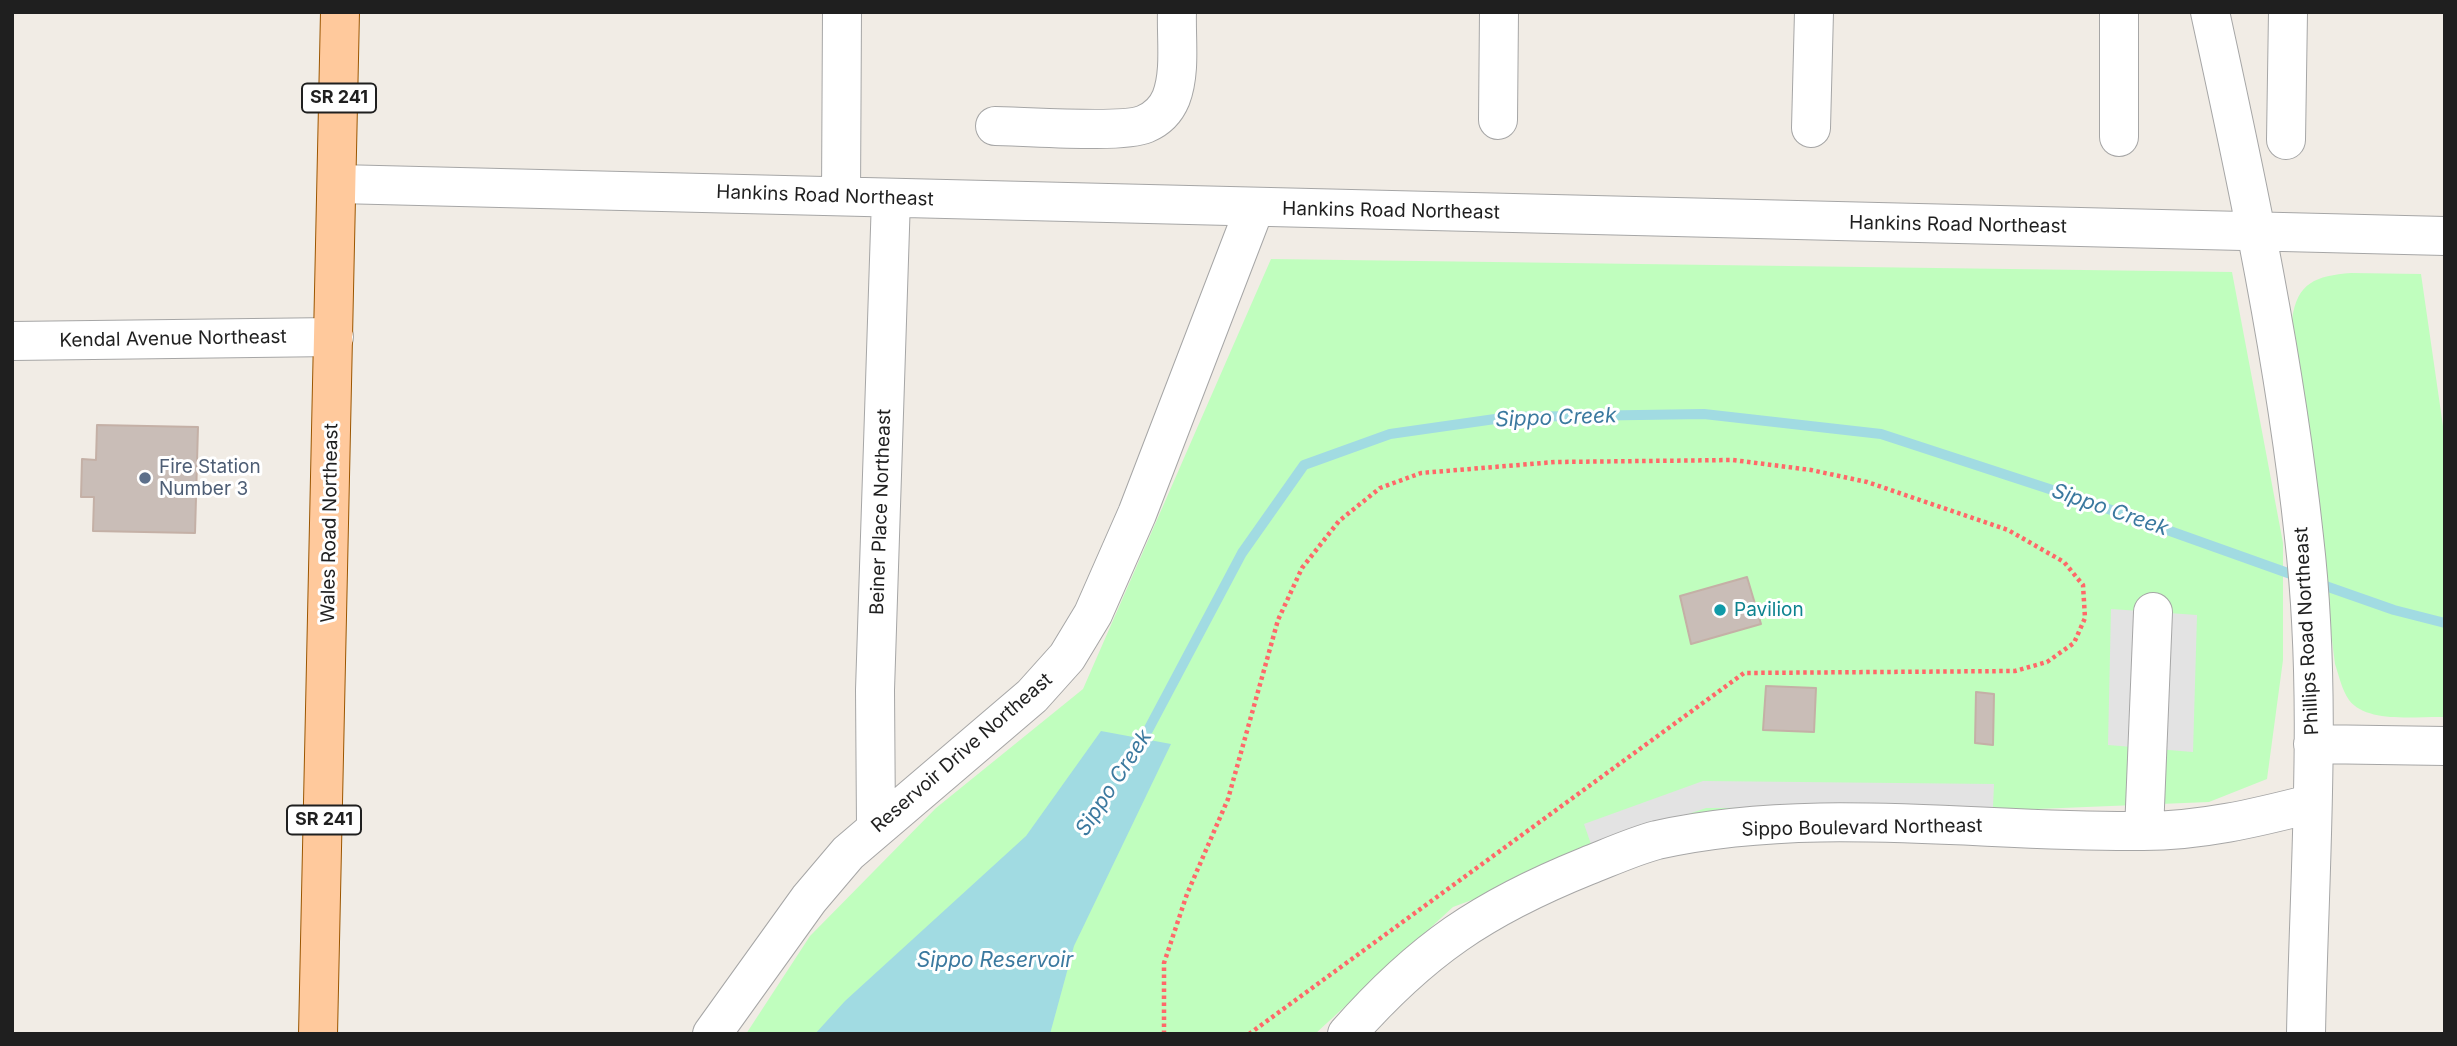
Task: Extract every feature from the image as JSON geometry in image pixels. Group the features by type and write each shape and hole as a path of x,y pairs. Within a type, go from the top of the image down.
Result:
{"main road":[{"name":"Wales Road Northeast","path":"318,1034 338,184 348,13"}],"street":[{"path":"841,196 842,12"},
{"path":"995,126 1119,128 1143,125 1153,119 1165,108 1174,85 1177,12"},
{"path":"1498,120 1499,12"},
{"path":"1811,128 1814,12"},
{"path":"2119,12 2119,137"},
{"name":"Phillips Road Northeast","path":"2210,12 2258,232 2304,537 2310,615 2313,744 2306,1034"},
{"path":"2287,140 2288,12"},
{"name":"Hankins Road Northeast","path":"338,184 2445,236"},
{"name":"Beiner Place Northeast","path":"876,827 875,690 891,198"},
{"name":"Reservoir Drive Northeast","path":"712,1034 809,899 848,853 1032,696 1067,657 1093,614 1137,514 1255,207"},
{"name":"Kendal Avenue Northeast","path":"12,341 334,337"},
{"path":"2144,831 2153,611"},
{"path":"2313,744 2445,746"},
{"name":"Sippo Boulevard Northeast","path":"1347,1034 1422,957 1460,929 1548,882 1656,841 1760,826 2144,831 2215,825 2311,804"}],"path":[{"path":"1164,1034 1164,963 1187,894 1228,799 1278,620 1302,568 1339,521 1380,488 1421,473 1555,462 1733,460 1811,470 1867,482 2008,530 2064,562 2083,585 2085,618 2074,643 2047,662 2015,671 1744,673 1249,1034"}],"green space":[{"path":"1271,259 2232,272 2283,543 2283,660 2267,779 2209,802 2013,810 1571,863 1453,907 1315,1034 746,1034 810,936 936,808 1083,689"},
{"path":"2351,273 2421,274 2445,440 2445,717 2380,716 2357,708 2347,696 2335,664 2292,320 2298,297 2310,283 2328,276"}],"shaded area":[{"path":"2111,609 2197,615 2193,752 2108,745"},
{"path":"1703,781 1994,784 1993,807 1706,808 1592,847 1584,824"}],"water":[{"name":"Sippo Reservoir","path":"1101,731 1171,744 1074,946 1050,1034 815,1034 845,1001 1026,836"}],"building":[{"path":"97,425 198,427 195,533 93,531 94,497 81,497 82,459 96,460"},
{"name":"Pavilion","path":"1747,577 1761,624 1691,644 1680,596"},
{"path":"1766,686 1816,688 1814,732 1763,730"},
{"path":"1976,692 1994,694 1993,745 1975,743"}],"waterway":[{"name":"Sippo Creek","path":"1138,749 1242,553 1304,465 1390,434 1509,417 1704,414 1881,434 2083,500 2299,577"},
{"name":"Sippo Creek","path":"2317,583 2394,610 2445,623"}],"place":[{"name":"Fire Station Number 3","path":"145,478"},
{"name":"Pavilion","path":"1720,610"}]}
